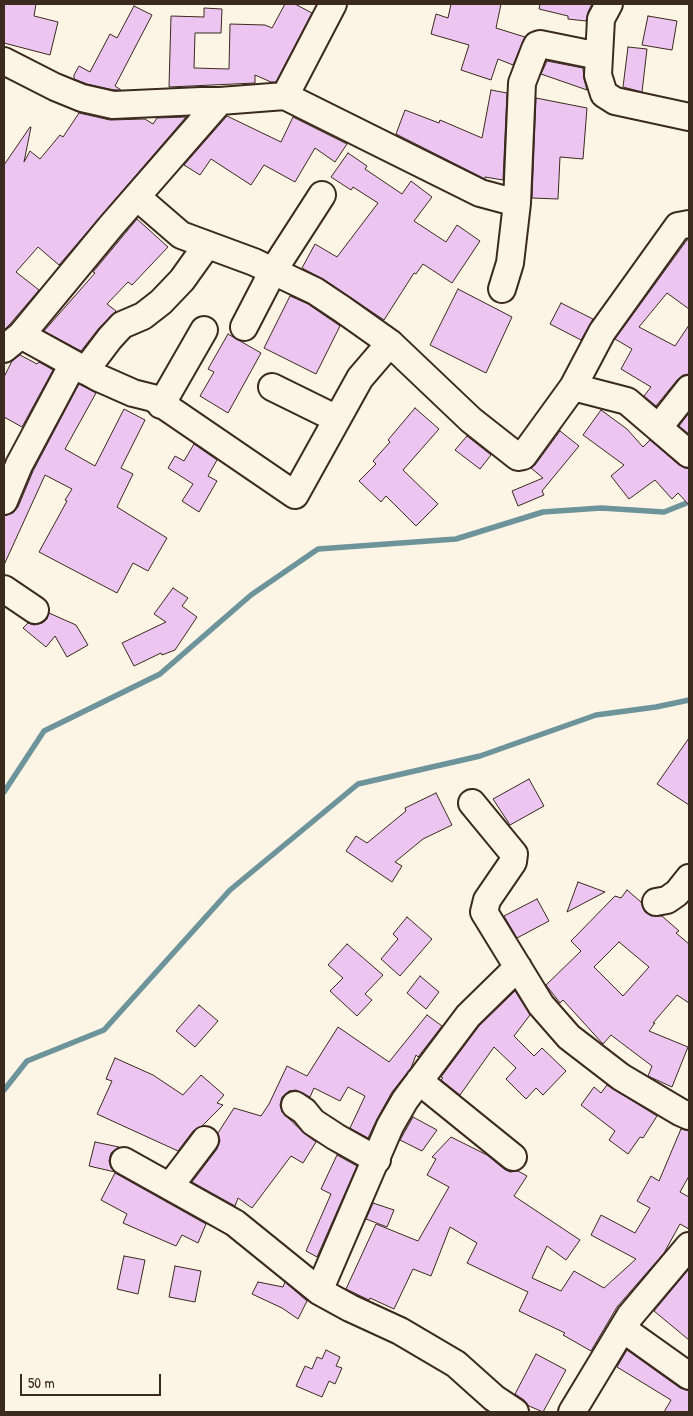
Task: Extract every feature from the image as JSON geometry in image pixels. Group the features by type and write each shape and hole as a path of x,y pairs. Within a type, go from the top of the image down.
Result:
{"street":[{"path":"285,96 333,4"},
{"path":"609,4 601,19 600,82 604,94 615,101 689,116"},
{"path":"502,289 510,263 517,203 522,83 536,47 540,44 599,56"},
{"path":"4,61 55,87 82,98 113,105 200,100 220,101 285,96 480,193 517,203"},
{"path":"220,101 12,342 79,367 133,393 153,398 295,495 360,378 390,343"},
{"path":"244,327 273,271 322,195"},
{"path":"137,197 181,235 254,262 315,291 390,343 471,420 518,457 523,456 573,387 602,332 678,226 689,224"},
{"path":"4,501 19,464 79,367 122,326 142,316 161,302 182,280 207,245"},
{"path":"161,405 204,330"},
{"path":"272,387 337,419"},
{"path":"573,387 627,401 689,454"},
{"path":"659,427 689,389"},
{"path":"4,589 35,610"},
{"path":"472,803 514,854 513,862 487,900 484,912 542,1005 569,1037 621,1077 689,1116"},
{"path":"656,902 668,900 689,878"},
{"path":"319,1291 390,1126 405,1100 468,1016 518,967"},
{"path":"419,1081 513,1157"},
{"path":"295,1105 304,1111 313,1122 336,1138 377,1160"},
{"path":"170,1186 205,1140"},
{"path":"124,1161 235,1223 319,1291 350,1308 400,1331 456,1364 494,1398 515,1412"},
{"path":"572,1412 626,1322 689,1246"},
{"path":"626,1322 689,1376"}],"building":[{"path":"4,4 36,4 34,16 58,22 50,55 4,43"},
{"path":"285,4 295,4 312,13 276,82 271,82 255,75 255,83 169,87 171,16 204,17 204,8 222,9 221,33 195,33 194,68 229,69 230,24 265,25 272,28"},
{"path":"451,4 501,4 496,28 525,37 513,65 498,59 491,80 461,70 469,45 431,34 436,14 448,18"},
{"path":"540,4 592,4 586,21 568,19 568,16 539,9"},
{"path":"134,6 152,15 115,86 121,90 87,84 74,79 79,66 90,72 110,34 117,38"},
{"path":"648,16 677,21 672,50 642,45"},
{"path":"628,47 647,49 642,92 623,87"},
{"path":"547,61 583,68 587,90 541,74"},
{"path":"491,90 507,93 503,180 485,177 485,179 396,134 405,110 439,123 440,120 482,138"},
{"path":"536,98 587,108 583,159 560,157 558,199 532,198"},
{"path":"79,113 110,120 145,119 153,124 157,118 186,117 59,265 38,247 16,272 39,290 4,330 4,165 30,127 24,162 30,151 40,159 60,135 63,137"},
{"path":"227,116 281,142 293,117 347,144 335,162 315,148 295,182 264,165 251,185 211,159 200,175 184,165"},
{"path":"348,153 367,166 365,169 402,194 411,181 432,197 414,221 446,242 457,225 480,241 452,283 423,264 416,274 414,273 384,320 323,279 302,268 315,244 337,257 378,203 353,187 351,190 331,177"},
{"path":"137,219 168,247 132,285 128,282 107,304 116,311 99,328 81,351 44,331 95,273 93,272"},
{"path":"689,239 689,309 667,293 639,327 675,346 689,325 689,374 683,375 677,380 656,406 644,396 651,387 621,369 632,349 615,339"},
{"path":"458,289 512,317 486,373 430,345"},
{"path":"290,296 308,304 340,326 316,374 264,348"},
{"path":"561,303 593,319 581,340 550,324"},
{"path":"228,334 261,353 228,413 200,396 214,372 208,369"},
{"path":"20,355 53,370 22,427 4,417 4,377 12,361"},
{"path":"79,384 96,393 65,449 95,466 124,409 145,420 121,468 133,474 117,507 167,538 148,571 133,563 117,593 39,552 72,489 45,475 4,565 4,516 13,513 18,507 33,471"},
{"path":"415,408 439,429 403,470 438,504 416,526 386,496 381,502 359,481 376,464 373,461 390,442 388,440"},
{"path":"601,410 627,429 643,447 650,440 679,465 689,469 689,505 678,493 672,499 655,480 629,499 611,476 624,465 583,435"},
{"path":"689,413 689,434 679,426"},
{"path":"560,431 579,446 542,491 544,495 518,506 512,491 543,478 531,468"},
{"path":"467,436 491,455 480,469 455,450"},
{"path":"194,444 217,460 208,476 217,481 199,512 182,501 193,484 168,468 175,456 184,461"},
{"path":"173,588 188,598 182,606 197,617 175,650 162,655 161,653 134,666 122,643 166,622 154,614"},
{"path":"49,613 76,625 88,645 67,657 55,636 46,647 23,628 28,623 34,625 42,623 47,619"},
{"path":"689,738 689,805 657,784"},
{"path":"529,779 544,806 510,825 493,799"},
{"path":"436,793 452,825 423,839 395,862 402,866 392,882 346,851 356,836 367,843 406,811 405,808"},
{"path":"578,882 605,892 567,912"},
{"path":"627,890 641,902 645,912 651,916 662,916 679,931 676,933 689,944 689,1003 677,995 653,1023 655,1023 649,1031 688,1047 672,1087 648,1076 652,1066 611,1035 603,1044 563,1000 560,1003 546,985 581,951 571,941 615,896 621,898","holes":["619,942 649,967 623,996 594,967"]},
{"path":"537,899 549,921 517,938 504,916"},
{"path":"407,917 432,939 400,976 381,959 398,939 393,934"},
{"path":"347,944 383,975 365,994 372,1000 357,1016 330,991 343,978 328,965"},
{"path":"420,976 439,992 426,1009 407,993"},
{"path":"515,991 530,1015 514,1036 534,1056 542,1048 566,1071 543,1095 536,1088 526,1099 506,1079 516,1068 494,1047 460,1095 441,1080 443,1078 441,1077 479,1026"},
{"path":"199,1005 218,1021 195,1047 176,1031"},
{"path":"427,1015 442,1026 418,1057 416,1055 411,1068 392,1092 368,1138 350,1128 365,1096 348,1087 340,1101 314,1088 310,1097 296,1090 289,1091 282,1097 280,1105 282,1112 316,1142 303,1163 291,1156 252,1208 238,1198 235,1206 192,1182 217,1149 220,1141 218,1133 234,1108 261,1116 269,1104 287,1066 307,1076 338,1027 389,1062"},
{"path":"115,1058 153,1075 183,1095 201,1075 224,1095 217,1103 223,1105 202,1126 193,1131 178,1151 97,1114 112,1081 106,1079"},
{"path":"607,1085 657,1116 643,1138 640,1137 628,1154 609,1140 615,1131 581,1105 594,1087 601,1093"},
{"path":"413,1117 437,1130 422,1151 400,1140"},
{"path":"681,1129 689,1131 689,1176 680,1192 689,1197 689,1229 680,1224 664,1253 617,1307 591,1351 563,1335 565,1333 519,1311 528,1292 467,1263 477,1243 450,1227 431,1276 413,1269 394,1309 346,1289 376,1224 418,1241 449,1187 427,1175 436,1159 432,1157 451,1137 487,1155 504,1169 510,1172 518,1171 527,1176 514,1196 580,1240 566,1260 547,1246 532,1278 561,1291 574,1271 604,1288 636,1259 591,1235 601,1215 635,1233 650,1208 637,1201 651,1176 659,1181"},
{"path":"95,1142 119,1147 111,1153 109,1161 111,1168 115,1172 89,1166"},
{"path":"337,1155 357,1166 317,1257 306,1251 331,1194 321,1189"},
{"path":"115,1173 206,1224 198,1243 182,1235 176,1246 123,1223 127,1214 101,1200"},
{"path":"373,1203 394,1210 387,1227 366,1219"},
{"path":"124,1256 145,1260 138,1294 117,1289"},
{"path":"175,1266 201,1271 195,1302 169,1297"},
{"path":"689,1269 689,1340 654,1311"},
{"path":"258,1282 283,1287 285,1282 307,1301 298,1319 282,1308 252,1294"},
{"path":"326,1350 340,1357 336,1366 342,1368 335,1384 329,1381 322,1397 296,1386 305,1366 312,1369 317,1357 322,1359"},
{"path":"627,1350 680,1388 689,1391 689,1412 664,1412 671,1400 617,1367"},
{"path":"536,1354 566,1370 543,1412 529,1406 515,1394"}],"waterway":[{"path":"4,792 44,731 160,674 251,595 318,549 456,539 543,512 601,508 664,512 689,502"},
{"path":"4,1090 27,1061 104,1030 230,890 358,784 480,756 596,715 656,707 689,700"}]}
